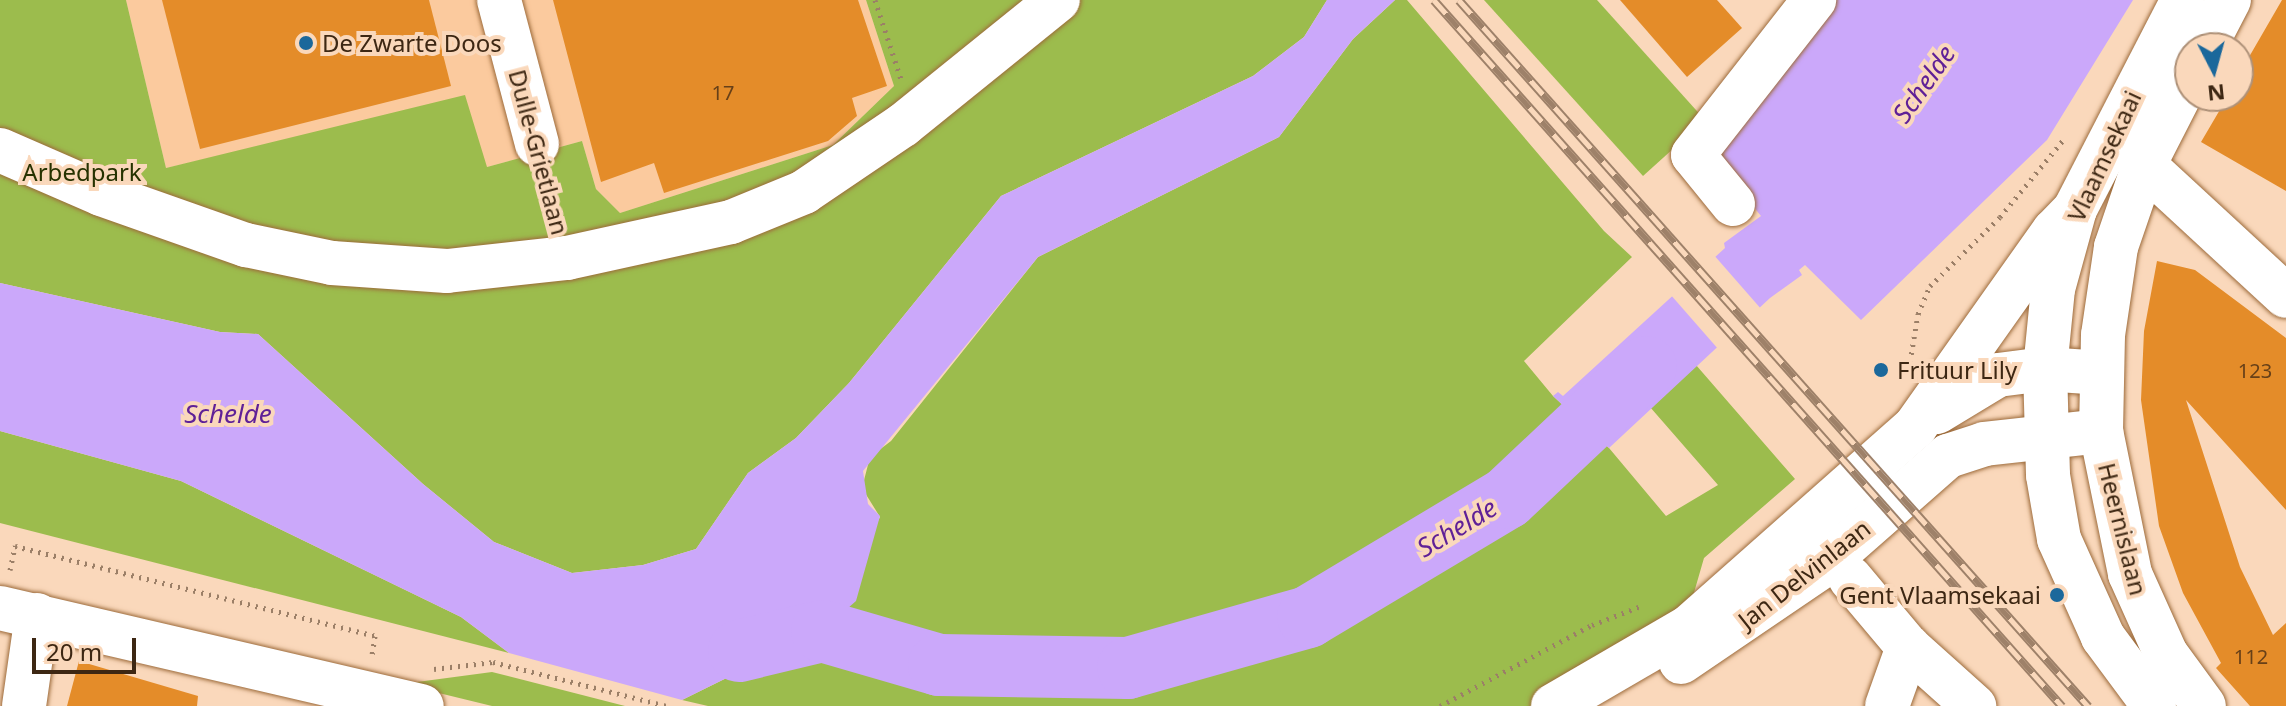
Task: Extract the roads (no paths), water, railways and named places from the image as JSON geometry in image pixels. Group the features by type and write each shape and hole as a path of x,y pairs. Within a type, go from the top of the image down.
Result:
{"street":[{"name":"Dulle-Grietlaan","path":"499,0 537,144"},
{"path":"0,150 101,194 246,245 332,263 447,271 567,258 678,236 772,207 824,179 913,117 1058,0"},
{"name":"Vlaamsekaai","path":"2045,369 2053,289 2075,209 2183,0"},
{"path":"2212,32 2229,0"},
{"path":"1733,204 1693,155 1805,4"},
{"name":"Vlaamsekaai","path":"2102,373 2116,247 2144,165 2174,106"},
{"path":"2144,165 2286,296"},
{"name":"Jan Delvinlaan","path":"1898,443 1948,384 2047,240 2075,209"},
{"path":"2102,373 2045,369 2046,434 2059,539 2078,590 2103,637 2154,706"},
{"name":"Jan Delvinlaan","path":"1553,706 1689,627 1898,443 1952,401 1998,375 2045,369"},
{"name":"Heernislaan","path":"2102,373 2101,431 2130,574 2166,654 2204,706"},
{"name":"Heernislaan","path":"2046,434 2101,431"},
{"name":"Jan Delvinlaan","path":"1605,706 1734,630 1825,564 1948,456 2046,434"},
{"path":"1850,578 1908,647 1974,706"},
{"path":"24,706 16,598 422,706"},
{"path":"1887,706 1908,647"}],"water":[{"name":"Schelde","path":"1327,0 1395,0 1353,39 1279,137 1038,257 863,471 868,504 880,516 856,601 822,631 682,700 509,653 461,617 181,481 0,431 0,283 220,332 258,334 423,484 494,542 572,573 643,565 696,549 748,473 796,438 849,383 1001,196 1253,76 1304,37"},
{"name":"Schelde","path":"1834,0 2133,0 2047,140 1861,320 1805,265 1799,270 1802,275 1770,298 1609,448 1553,396 1558,392 1563,396 1725,248 1724,243 1761,216 1712,156"}],"waterway":[{"name":"Schelde","path":"739,651 822,631 939,665 1128,668 1308,617 1507,498 1646,367"}],"railway":[{"path":"1434,0 2062,706"},
{"path":"1459,0 2088,706"}],"place":[{"name":"De Zwarte Doos","path":"306,43"},
{"name":"Frituur Lily","path":"1881,370"},
{"name":"Gent Vlaamsekaai","path":"2057,595"}],"park label":[{"name":"Arbedpark","path":"82,172"}]}
